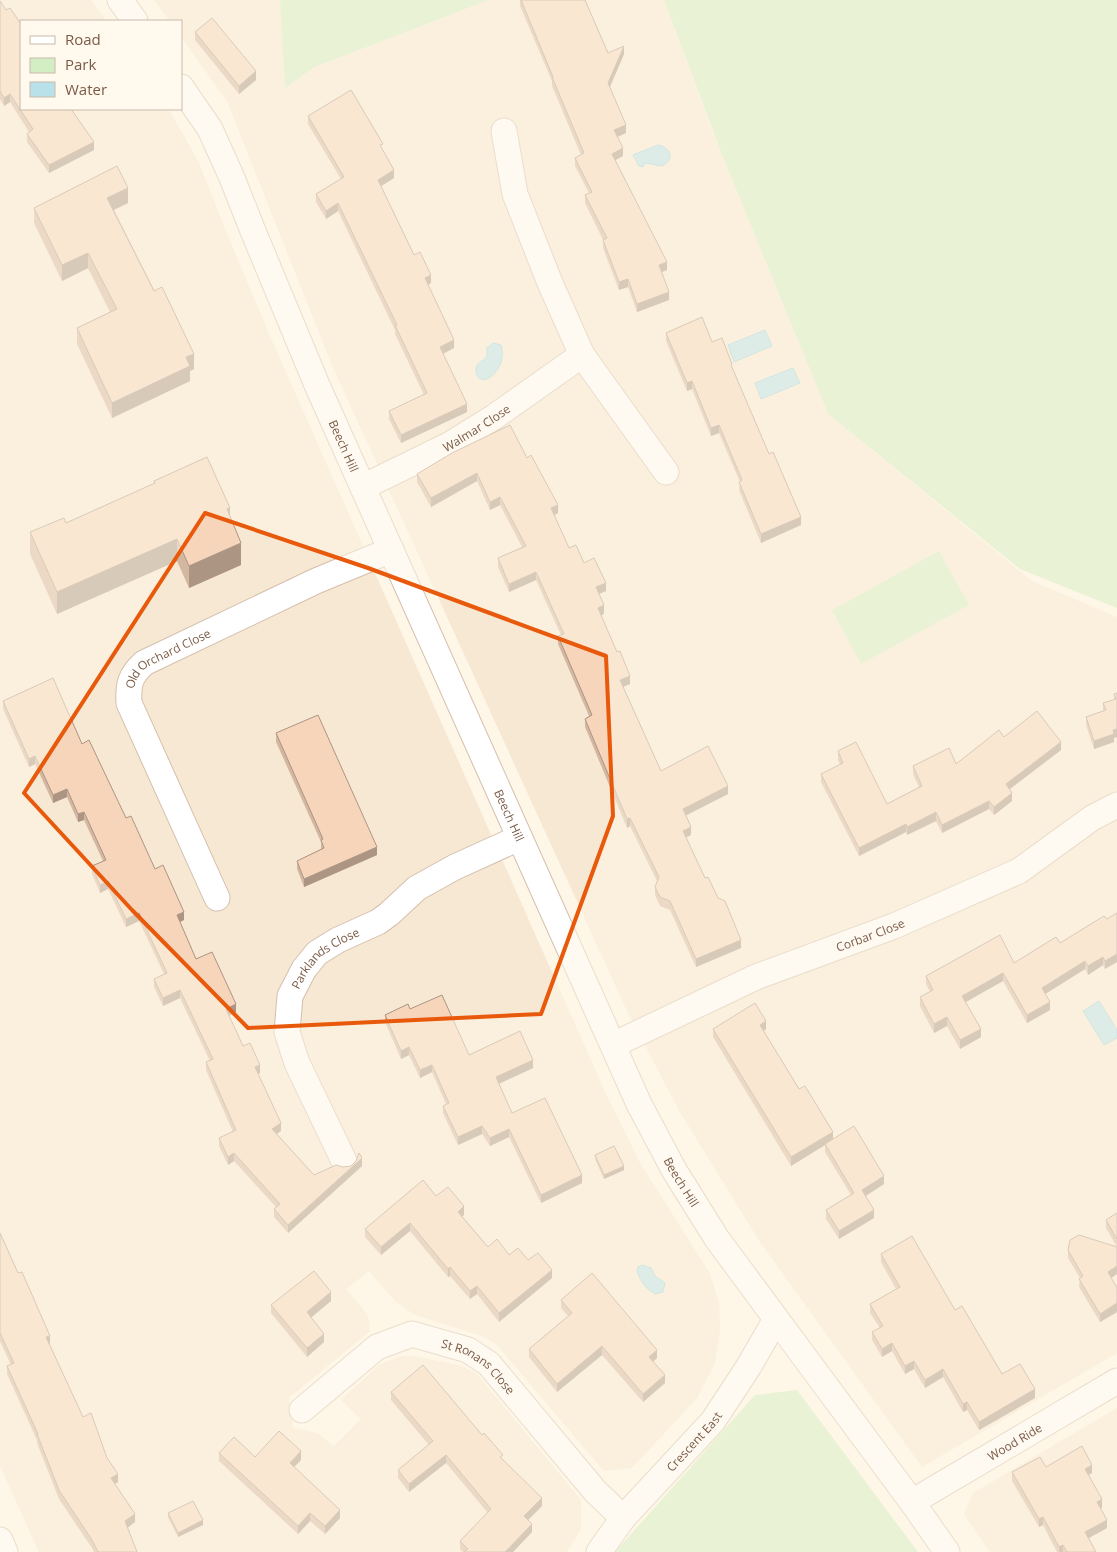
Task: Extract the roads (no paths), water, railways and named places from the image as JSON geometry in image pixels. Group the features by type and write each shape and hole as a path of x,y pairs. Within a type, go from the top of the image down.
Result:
{"street":[{"path":"120,0 134,20"},
{"name":"Beech Hill","path":"182,88 210,129 232,178 297,339 639,1104 674,1170 717,1240 947,1552"},
{"path":"504,131 515,194 550,283 582,355 666,472"},
{"name":"Walmar Close","path":"363,487 449,445 494,418 582,355"},
{"name":"Old Orchard Close","path":"217,898 129,704 129,688 133,673 144,662 316,581 391,550"},
{"name":"Corbar Close","path":"613,1046 756,977 894,926 1019,870 1092,818 1117,805"},
{"name":"Parklands Close","path":"344,1161 297,1063 287,1032 290,996 304,969 317,953 338,940 378,922 417,888 456,867 519,838"},
{"name":"Crescent East","path":"599,1552 624,1518 713,1421 749,1366 776,1319"},
{"name":"St Ronans Close","path":"302,1410 377,1347 412,1334 468,1350 489,1364 595,1491 624,1518"},
{"name":"Wood Ride","path":"912,1502 1117,1381"},
{"path":"0,1540 5,1552"}],"water":[{"path":"658,145 666,148 670,154 669,160 662,166 645,163 643,167 639,166 633,155"},
{"path":"765,330 772,346 734,362 728,345"},
{"path":"493,343 501,345 501,362 493,375 482,380 478,377 476,368 487,356 487,348"},
{"path":"793,368 800,383 761,399 755,383"},
{"path":"1099,1001 1117,1030 1117,1038 1104,1045 1083,1011"},
{"path":"642,1265 651,1268 655,1276 665,1283 663,1292 655,1294 644,1284 637,1271 638,1267"}]}
